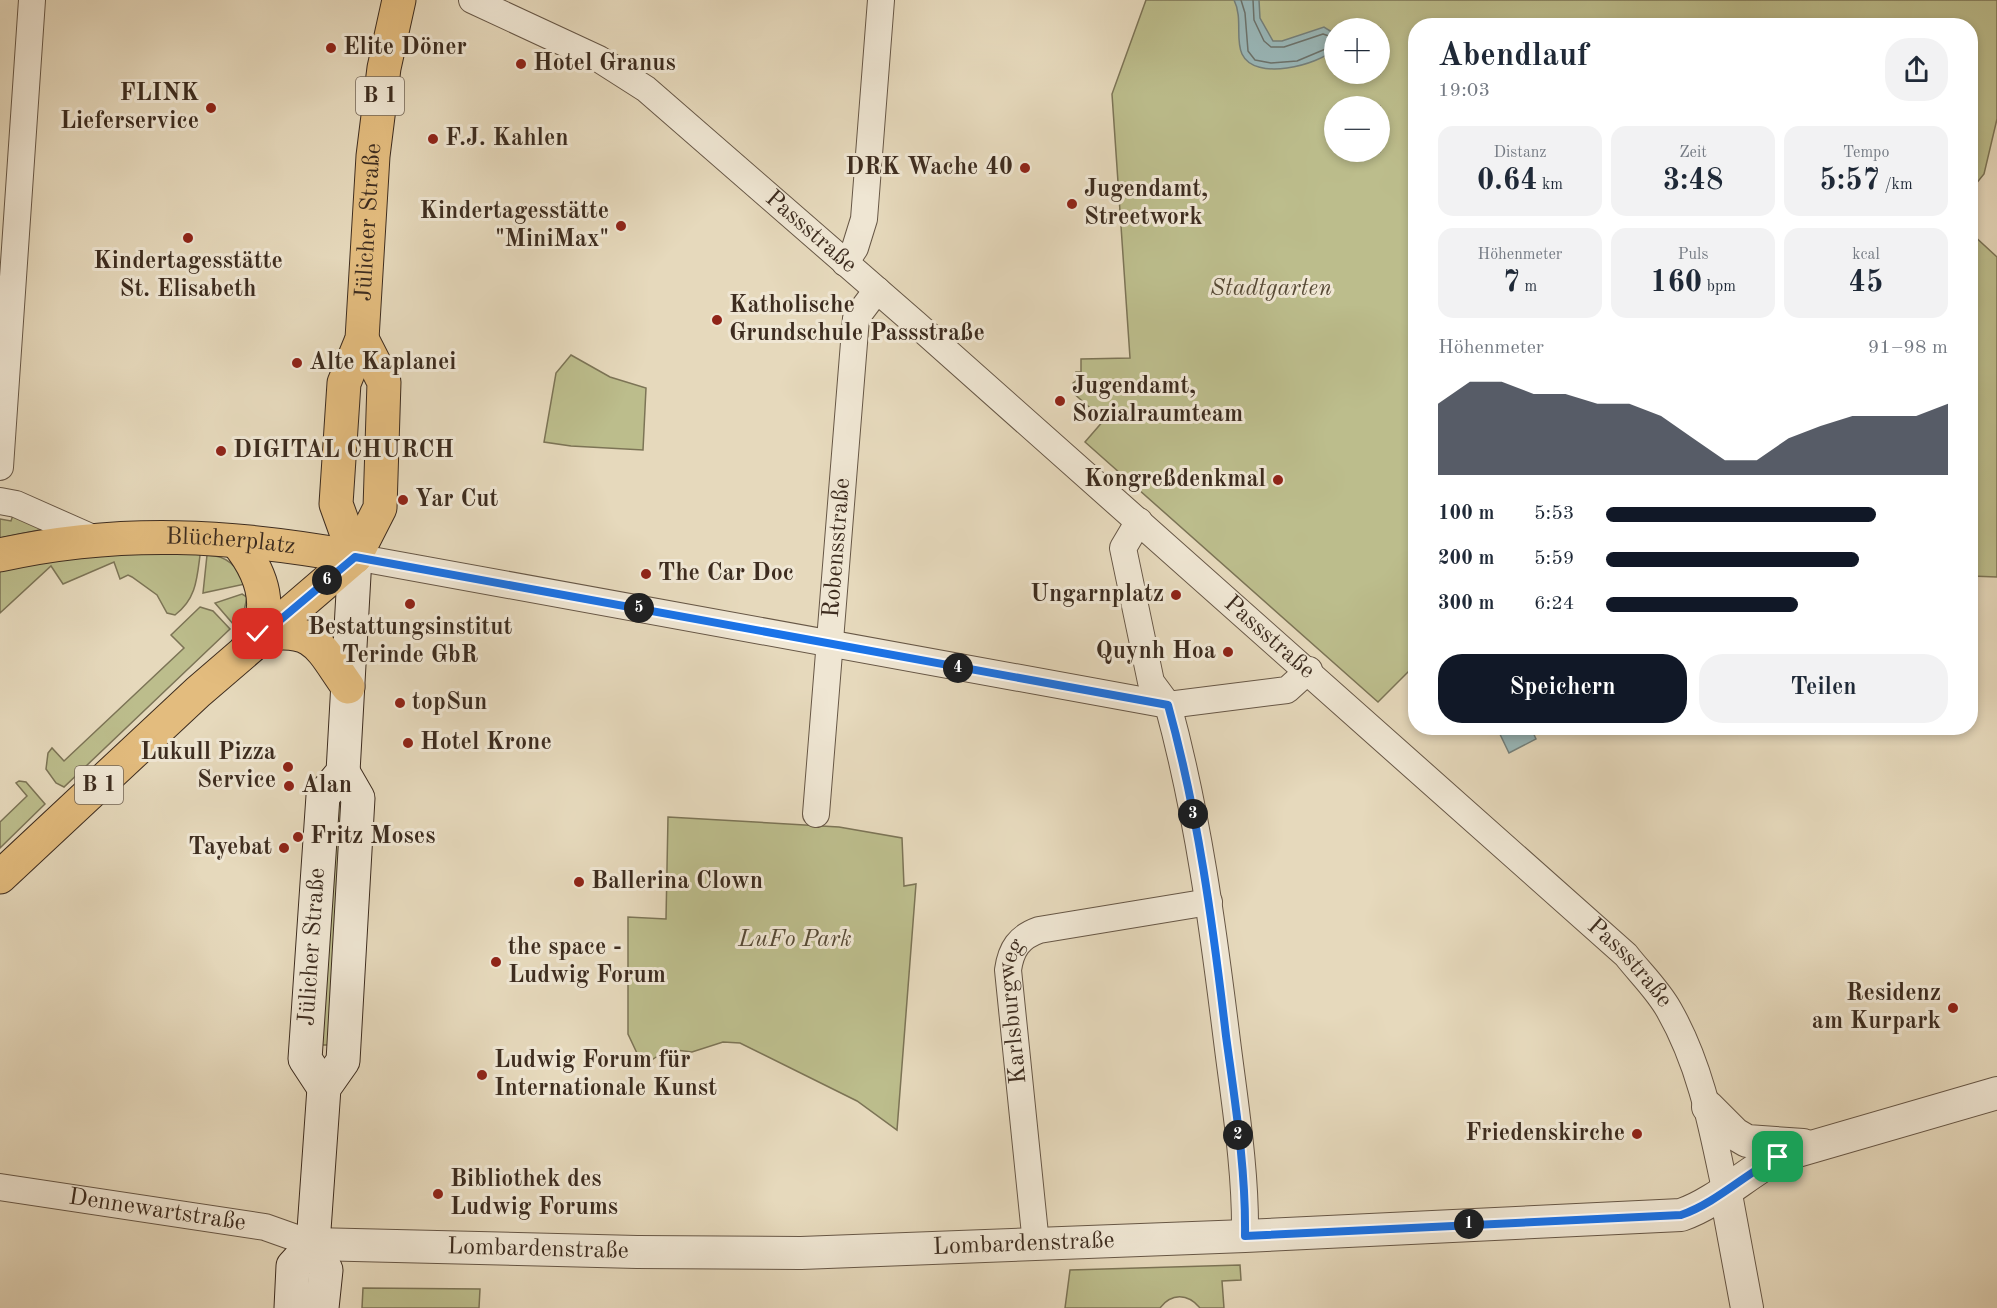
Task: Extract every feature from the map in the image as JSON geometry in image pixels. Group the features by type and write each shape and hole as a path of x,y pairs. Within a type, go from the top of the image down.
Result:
{"main road":[{"name":"Jülicher Straße","path":"322,1308 326,1270 313,1244 324,1088 344,1061 358,798 343,772 355,557 336,504 344,383 362,339 373,156 384,68 399,0"},
{"name":"Jülicher Straße","path":"355,557 380,508 384,382 362,339"},
{"name":"Blücherplatz","path":"0,555 95,539 146,536 237,542 355,557"},
{"path":"237,542 251,560 263,586 262,616 255,641"},
{"name":"Blücherplatz","path":"0,877 255,641 355,557"},
{"path":"255,641 286,632 300,634 315,642 348,687"},
{"path":"291,1308 293,1266 313,1244"}],"street":[{"path":"0,467 32,0"},
{"name":"Passstraße","path":"472,0 625,74 668,107 1308,670 1626,955 1668,1008 1696,1064 1708,1107 1725,1189"},
{"path":"845,262 855,248 864,219 881,0"},
{"name":"Robensstraße","path":"816,814 856,318 877,290"},
{"name":"Blücherplatz","path":"0,501 25,508 95,539"},
{"path":"1139,521 1123,548 1151,682 1168,705 1209,902 1238,1135 1245,1205 1245,1236"},
{"path":"355,557 1168,705 1287,690 1308,670"},
{"name":"Karlsburgweg","path":"1036,1244 1008,970 1010,957 1016,944 1026,935 1039,930 1209,902"},
{"path":"1747,1308 1725,1189 1751,1171 1778,1157 1997,1093"},
{"path":"1708,1107 1735,1134 1746,1141 1813,1146"},
{"name":"Dennewartstraße","path":"0,1187 265,1227 313,1244"},
{"name":"Lombardenstraße","path":"313,1244 723,1252 1245,1236 1681,1215 1694,1211 1725,1189"}],"green space":[{"name":"Stadtgarten","path":"1146,0 1997,0 1997,119 1984,174 1978,181 1978,18 1408,18 1408,672 1378,702 1085,442 1104,420 1072,392 1077,387 1073,383 1077,380 1076,372 1081,372 1081,359 1130,358 1112,94"},
{"path":"1978,239 1997,257 1997,577 1978,576"},
{"path":"571,355 610,377 646,388 643,450 571,446 544,442 556,373"},
{"path":"13,515 42,528 0,538 0,519 11,521"},
{"path":"201,548 192,593 183,608 175,615 167,613 157,595 132,577 128,575 120,579 114,562 63,584 51,566 0,613 0,566 16,562"},
{"path":"207,555 221,557 231,563 245,584 203,593"},
{"path":"242,594 247,597 244,611 234,625 215,603"},
{"path":"200,607 213,611 230,629 64,787 56,783 46,769 48,753 52,748 64,761 184,648 171,635"},
{"path":"26,782 45,804 0,848 0,822 27,796 16,783"},
{"path":"337,803 347,803 330,1045 320,1045"},
{"name":"LuFo Park","path":"668,817 839,827 902,838 904,886 916,884 897,1130 857,1101 740,1043 723,1042 692,1052 668,1049 643,1066 628,1034 628,917 666,919"},
{"path":"1240,1265 1241,1280 1222,1281 1224,1308 1200,1308 1185,1297 1174,1297 1160,1308 1065,1308 1070,1270"},
{"path":"363,1288 480,1289 479,1308 362,1308"}],"water":[{"path":"1234,0 1259,0 1260,18 1273,41 1282,41 1324,27 1324,56 1287,68 1260,67 1249,62 1240,48 1237,7"},
{"path":"1500,735 1534,735 1536,739 1509,753"}],"place":[{"name":"Elite Döner","path":"331,48"},
{"name":"Hotel Granus","path":"521,64"},
{"name":"FLINK Lieferservice","path":"211,108"},
{"name":"F.J. Kahlen","path":"433,139"},
{"name":"DRK Wache 40","path":"1025,168"},
{"name":"Jugendamt, Streetwork","path":"1072,204"},
{"name":"Kindertagesstätte \"MiniMax\"","path":"621,226"},
{"name":"Kindertagesstätte St. Elisabeth","path":"188,238"},
{"name":"Katholische Grundschule Passstraße","path":"717,320"},
{"name":"Alte Kaplanei","path":"297,363"},
{"name":"Jugendamt, Sozialraumteam","path":"1060,401"},
{"name":"DIGITAL CHURCH","path":"221,451"},
{"name":"Kongreßdenkmal","path":"1278,480"},
{"name":"Yar Cut","path":"403,500"},
{"name":"The Car Doc","path":"646,574"},
{"name":"Ungarnplatz","path":"1176,595"},
{"name":"Bestattungsinstitut Terinde GbR","path":"410,604"},
{"name":"Quynh Hoa","path":"1228,652"},
{"name":"topSun","path":"400,703"},
{"name":"Hotel Krone","path":"408,743"},
{"name":"Lukull Pizza Service","path":"288,767"},
{"name":"Alan","path":"289,786"},
{"name":"Fritz Moses","path":"298,837"},
{"name":"Tayebat","path":"284,848"},
{"name":"Ballerina Clown","path":"579,882"},
{"name":"the space - Ludwig Forum","path":"496,962"},
{"name":"Residenz am Kurpark","path":"1953,1008"},
{"name":"Ludwig Forum für Internationale Kunst","path":"482,1075"},
{"name":"Friedenskirche","path":"1637,1134"},
{"name":"Bibliothek des Ludwig Forums","path":"438,1194"}],"route":[{"path":"258,634 247,648 355,557 1168,705 1206,875 1234,1100 1245,1205 1245,1236 1681,1215 1694,1211 1751,1171 1778,1157"}]}
